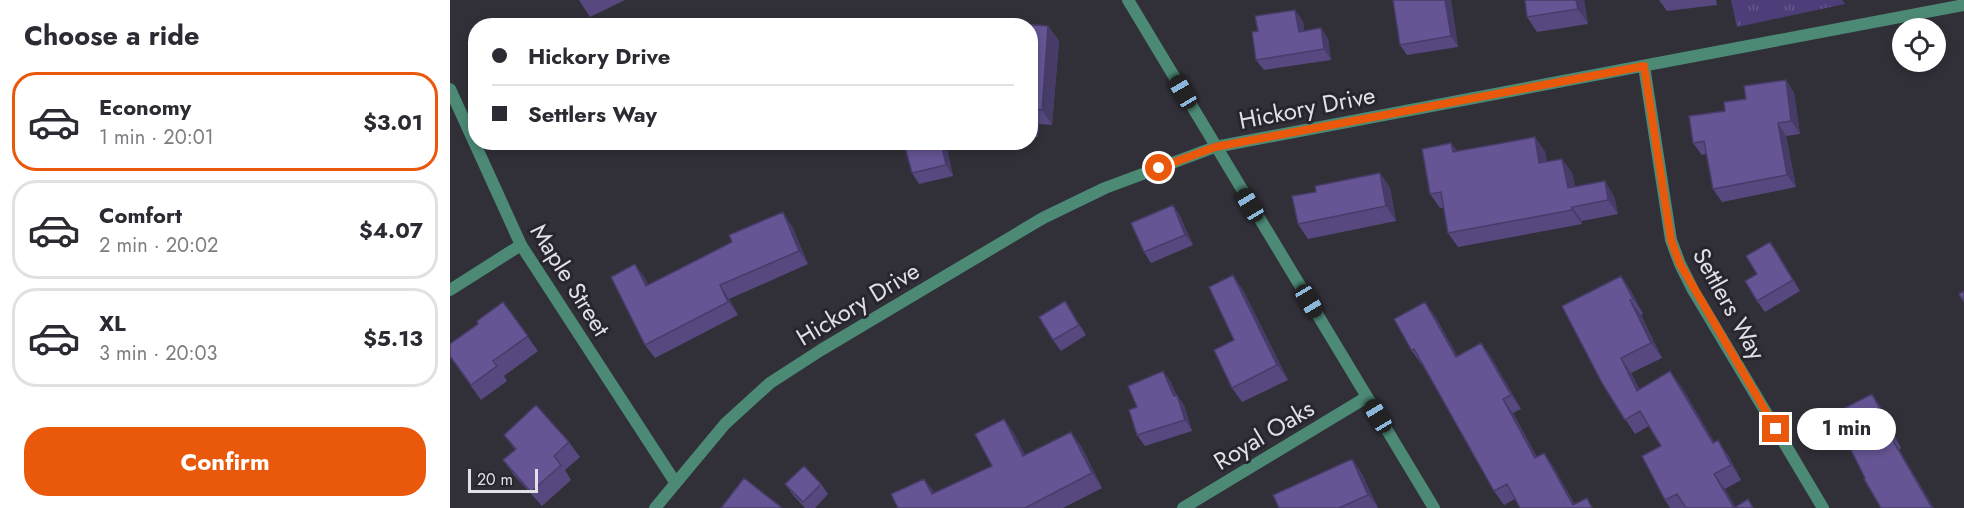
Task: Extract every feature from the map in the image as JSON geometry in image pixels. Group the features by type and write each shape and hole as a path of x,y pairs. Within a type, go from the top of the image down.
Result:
{"street":[{"path":"1128,0 1434,508"},
{"name":"Hickory Drive","path":"655,508 725,424 770,383 821,350 1043,218 1105,188 1215,147 1964,5"},
{"name":"Settlers Way","path":"1644,66 1671,240 1680,264 1823,508"},
{"name":"Maple Street","path":"450,89 468,129"},
{"name":"Maple Street","path":"477,150 520,245 675,482"},
{"path":"450,290 520,245"},
{"name":"Royal Oaks","path":"1183,508 1367,397"}],"green space":[{"path":"1731,0 1842,0 1845,4 1737,27"}],"building":[{"path":"1393,0 1445,0 1451,36 1400,45"},
{"path":"1525,0 1576,0 1578,9 1527,17"},
{"path":"1295,10 1299,32 1321,28 1324,49 1256,60 1252,32 1258,31 1255,16"},
{"path":"1038,25 1048,26 1042,110 1038,110"},
{"path":"1786,80 1791,121 1778,123 1787,175 1713,189 1704,141 1693,143 1689,116 1725,111 1724,102 1746,99 1744,86"},
{"path":"1535,137 1539,163 1562,159 1568,188 1605,181 1608,200 1572,207 1572,210 1448,233 1441,192 1430,194 1422,149 1451,143 1453,152"},
{"path":"906,150 943,150 946,165 912,173"},
{"path":"1380,173 1386,206 1298,224 1292,196 1316,192 1315,186"},
{"path":"1173,205 1185,235 1144,252 1131,223"},
{"path":"783,212 799,251 720,285 728,302 645,345 611,277 635,264 646,286 732,242 729,235"},
{"path":"1770,242 1793,280 1757,301 1745,281 1757,274 1746,256"},
{"path":"1233,275 1277,365 1232,388 1214,350 1234,340 1209,287"},
{"path":"1621,276 1651,343 1621,358 1637,391 1670,371 1713,443 1718,440 1731,465 1714,474 1734,508 1686,508 1677,494 1665,500 1642,456 1661,446 1640,411 1625,420 1602,383 1562,306"},
{"path":"1964,291 1964,302 1959,294"},
{"path":"1065,301 1079,325 1053,340 1039,317"},
{"path":"503,302 528,336 493,361 497,366 471,385 450,356 450,344"},
{"path":"1425,302 1456,357 1481,343 1511,395 1503,399 1535,458 1544,453 1573,505 1587,498 1592,508 1520,508 1507,484 1494,491 1414,349 1412,351 1394,319"},
{"path":"1163,371 1174,396 1177,395 1185,420 1137,435 1129,410 1137,407 1128,386"},
{"path":"1872,394 1893,436 1891,437 1932,508 1881,508 1864,479 1833,414"},
{"path":"536,405 569,442 554,456 561,465 531,492 503,460 516,449 504,435"},
{"path":"1004,419 1023,456 1071,432 1092,473 1025,508 898,508 891,494 924,479 932,494 992,466 975,434"},
{"path":"1352,459 1368,495 1339,508 1279,508 1273,495"},
{"path":"804,466 821,484 803,502 785,484"},
{"path":"744,478 781,507 721,508"},
{"path":"1748,499 1753,508 1734,508"}],"route":[{"path":"1159,168 1215,147 1644,66 1671,240 1680,264 1694,290 1776,429"}]}
